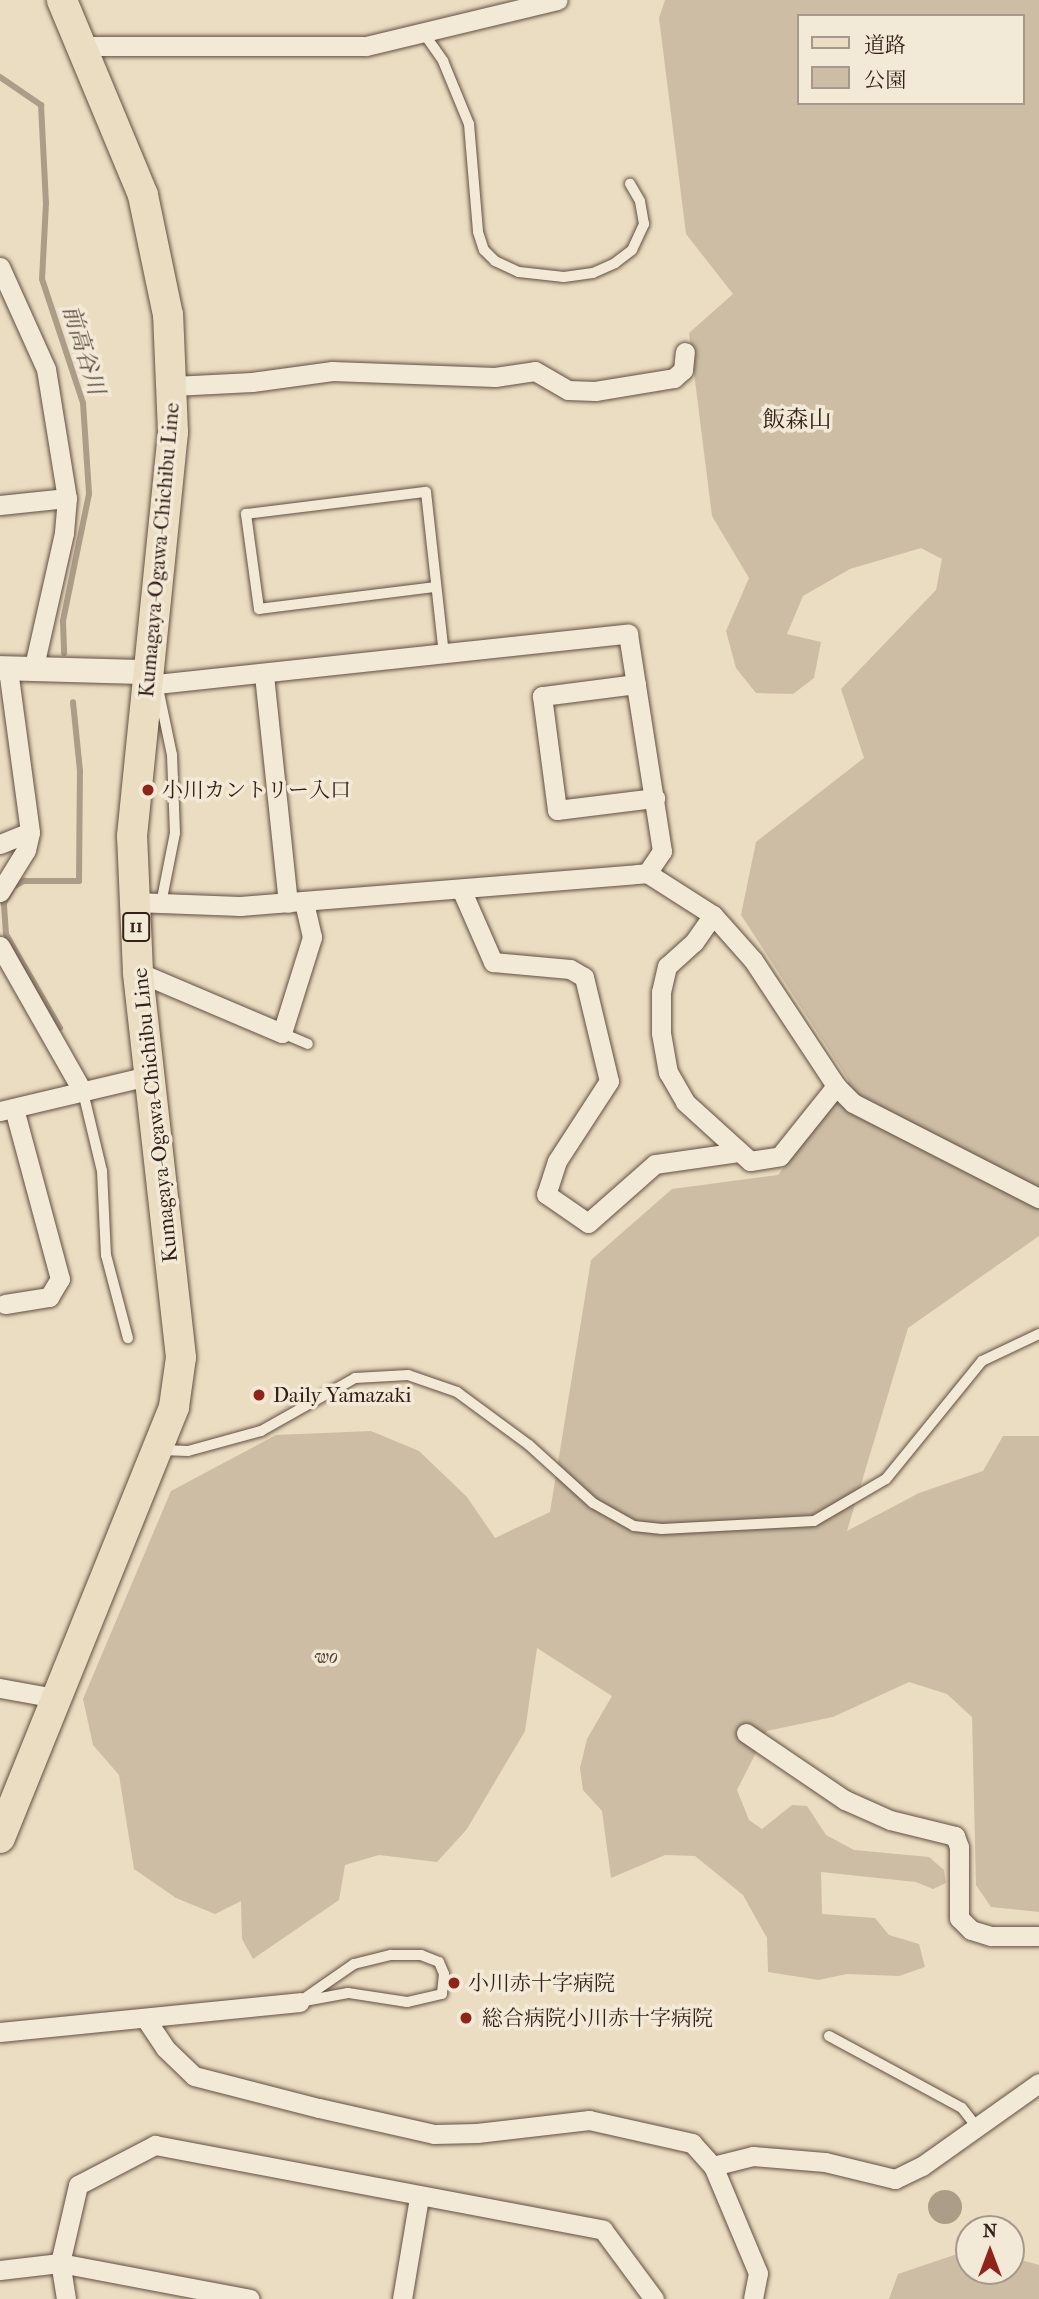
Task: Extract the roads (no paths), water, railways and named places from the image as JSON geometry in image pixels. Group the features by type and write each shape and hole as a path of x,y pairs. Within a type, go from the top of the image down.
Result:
{"main road":[{"name":"Kumagaya-Ogawa-Chichibu Line","path":"0,1838 174,1407 180,1357 138,972 148,903 133,812 150,681 173,432 168,315 143,195 62,0"}],"street":[{"path":"83,46 366,47 425,35 558,0"},
{"path":"1,274 46,369 66,498 64,533 33,671"},
{"path":"173,386 252,382 332,371 495,377 535,371 568,390 595,391 674,378 683,370 685,352"},
{"path":"0,505 66,498"},
{"path":"0,892 26,850 30,832 4,669 150,681 264,675 628,634 662,851 647,873"},
{"path":"138,972 282,1033 312,937 296,902 264,675"},
{"path":"636,684 542,696 557,810 655,798"},
{"path":"0,844 30,832"},
{"path":"148,903 296,902 647,873 713,915 752,960 835,1086 853,1103 891,1125 1039,1198"},
{"path":"461,889 493,962 570,969 584,977 610,1081 557,1161 547,1194 588,1223 654,1164 739,1152"},
{"path":"713,915 694,942 667,966 661,992 661,1033 668,1072 685,1102 750,1161 780,1156 835,1086"},
{"path":"0,946 83,1092"},
{"path":"2,1302 50,1297 60,1279 7,1109 148,1076"},
{"path":"0,1688 55,1698"},
{"path":"746,1733 845,1800 890,1820 955,1836 959,1847 959,1918 971,1930 991,1937 1039,1937"},
{"path":"0,2032 299,2002"},
{"path":"145,2018 165,2048 194,2076 434,2134 477,2133 589,2120 692,2143 713,2166 758,2273 753,2299"},
{"path":"713,2166 753,2156 825,2162 895,2179 1039,2082"},
{"path":"66,2299 60,2263 78,2185 155,2145 603,2230 654,2299"},
{"path":"402,2299 419,2196"},
{"path":"0,2270 60,2263 250,2299"}],"lane":[{"path":"425,35 443,61 466,115 478,232 484,250 495,261 519,272 564,277 593,273 615,263 636,244 644,224 640,201 630,184"},
{"path":"435,587 259,609 246,514 426,492 444,655"},
{"path":"148,903 175,833 172,755 150,681"},
{"path":"282,1033 308,1044"},
{"path":"83,1092 102,1171 106,1255 128,1338"},
{"path":"156,1450 188,1451 261,1430 355,1378 408,1375 457,1392 529,1445 593,1503 634,1526 662,1529 814,1521 886,1479 982,1361 1039,1334"},
{"path":"391,1955 421,1955 439,1962 444,1974 442,1994 434,1998 407,2002 348,1993 299,2002 354,1964 391,1955"},
{"path":"829,2036 962,2108 976,2126"}],"waterway":[{"name":"前高谷川","path":"0,77 41,105 46,203 42,279 83,403 89,494 63,621 64,653"},
{"path":"60,1028 6,934 4,903 13,887 24,881 79,881 80,771 73,702"}],"place":[{"name":"小川カントリー入口","path":"148,790"},
{"name":"Daily Yamazaki","path":"259,1395"},
{"name":"小川赤十字病院","path":"454,1983"},
{"name":"総合病院小川赤十字病院","path":"466,2018"}],"district":[{"name":"飯森山","path":"797,420"}],"park label":[{"name":"wo","path":"326,1656"}]}
